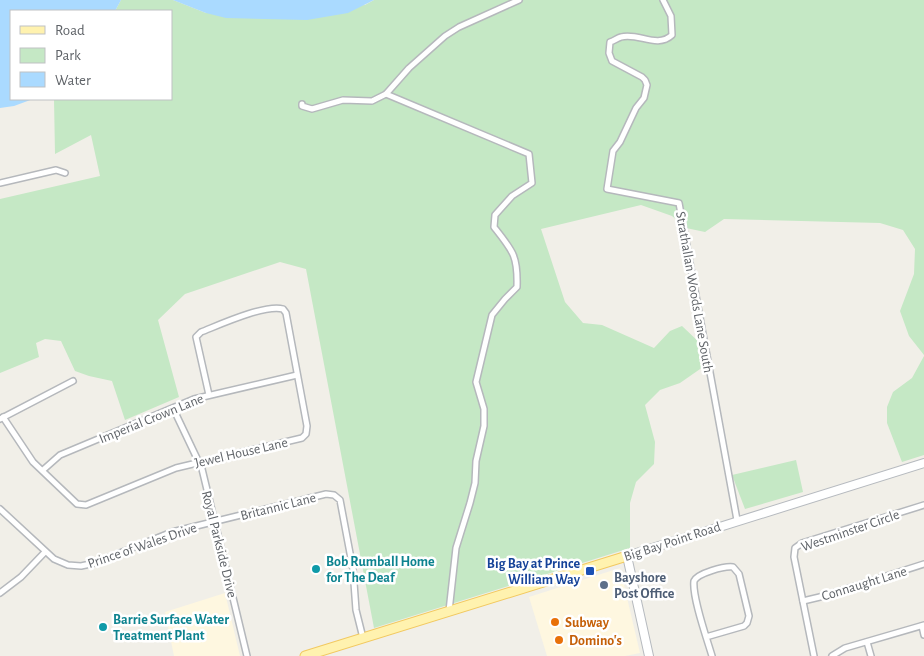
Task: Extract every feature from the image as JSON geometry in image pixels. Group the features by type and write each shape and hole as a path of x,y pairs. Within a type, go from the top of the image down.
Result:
{"main road":[{"name":"Big Bay Point Road","path":"305,656 627,556 736,520 924,463"},
{"path":"627,556 649,656"}],"street":[{"path":"302,104 302,106 312,109 342,100 372,101 386,94 409,68 444,36 459,27 519,0"},
{"name":"Strathallan Woods Lane South","path":"663,0 671,16 672,35 667,40 659,41 622,36 610,42 609,53 612,61 642,77 647,85 644,98 636,108 620,142 613,151 607,189 679,203 736,520"},
{"path":"386,94 528,154 532,183 512,196 496,215 494,227 513,251 517,267 517,287 492,315 476,382 484,410 484,426 476,461 475,483 456,548 449,611"},
{"path":"0,183 56,170 65,173"},
{"name":"Jewel House Lane","path":"1,418 33,462 77,504 81,505 86,505 176,468 302,438 306,434 307,426 286,313 283,309 272,308 256,312 201,332 196,337 209,395"},
{"name":"Imperial Crown Lane","path":"43,470 59,455 194,399 297,375"},
{"path":"1,418 73,381"},
{"name":"Royal Parkside Drive","path":"173,408 199,462 247,656"},
{"name":"Britannic Lane","path":"214,522 326,494 334,495 340,500 353,568 356,610 363,638"},
{"name":"Westminster Circle","path":"814,656 794,552 798,545 924,505"},
{"name":"Prince of Wales Drive","path":"0,509 45,552 61,563 75,566 89,565 172,532 214,522"},
{"path":"0,593 21,577 45,552"},
{"name":"Connaught Lane","path":"803,601 924,564"},
{"path":"706,637 744,626 748,621 749,616 739,574 733,567 700,575 694,579 693,585 706,637 712,656"},
{"path":"832,656 844,649 923,626 924,635"},
{"path":"867,642 871,656"}],"shaded area":[{"path":"620,568 640,653 625,656 547,656 529,597"},
{"path":"225,593 240,656 174,656 165,612"}],"green space":[{"path":"121,0 173,0 206,13 365,5 374,0 924,0 924,355 909,336 900,311 914,274 915,249 903,230 880,223 724,219 705,232 686,228 672,216 641,205 541,229 565,302 583,323 602,325 654,348 670,331 682,326 700,343 705,354 703,367 680,383 660,390 645,405 655,442 654,464 636,482 630,503 630,548 374,628 306,269 280,262 185,294 158,320 179,397 125,420 112,381 75,371 61,341 45,339 36,343 39,357 0,373 0,199 100,176 91,135 55,154 54,100 172,100 172,10 116,10"},
{"path":"924,356 924,455 902,462 887,423 887,407 893,392 912,378"},
{"path":"796,460 803,492 745,509 732,475"}],"water":[{"path":"0,0 121,0 116,10 10,10 10,100 30,100 14,106 0,108"},
{"path":"173,0 374,0 348,13 307,20 226,18 206,13"}],"place":[{"name":"Bob Rumball Home for The Deaf","path":"316,569"},
{"name":"Big Bay at Prince William Way","path":"590,571"},
{"name":"Bayshore Post Office","path":"604,585"},
{"name":"Subway","path":"555,622"},
{"name":"Barrie Surface Water Treatment Plant","path":"103,627"},
{"name":"Domino's","path":"559,640"}]}
